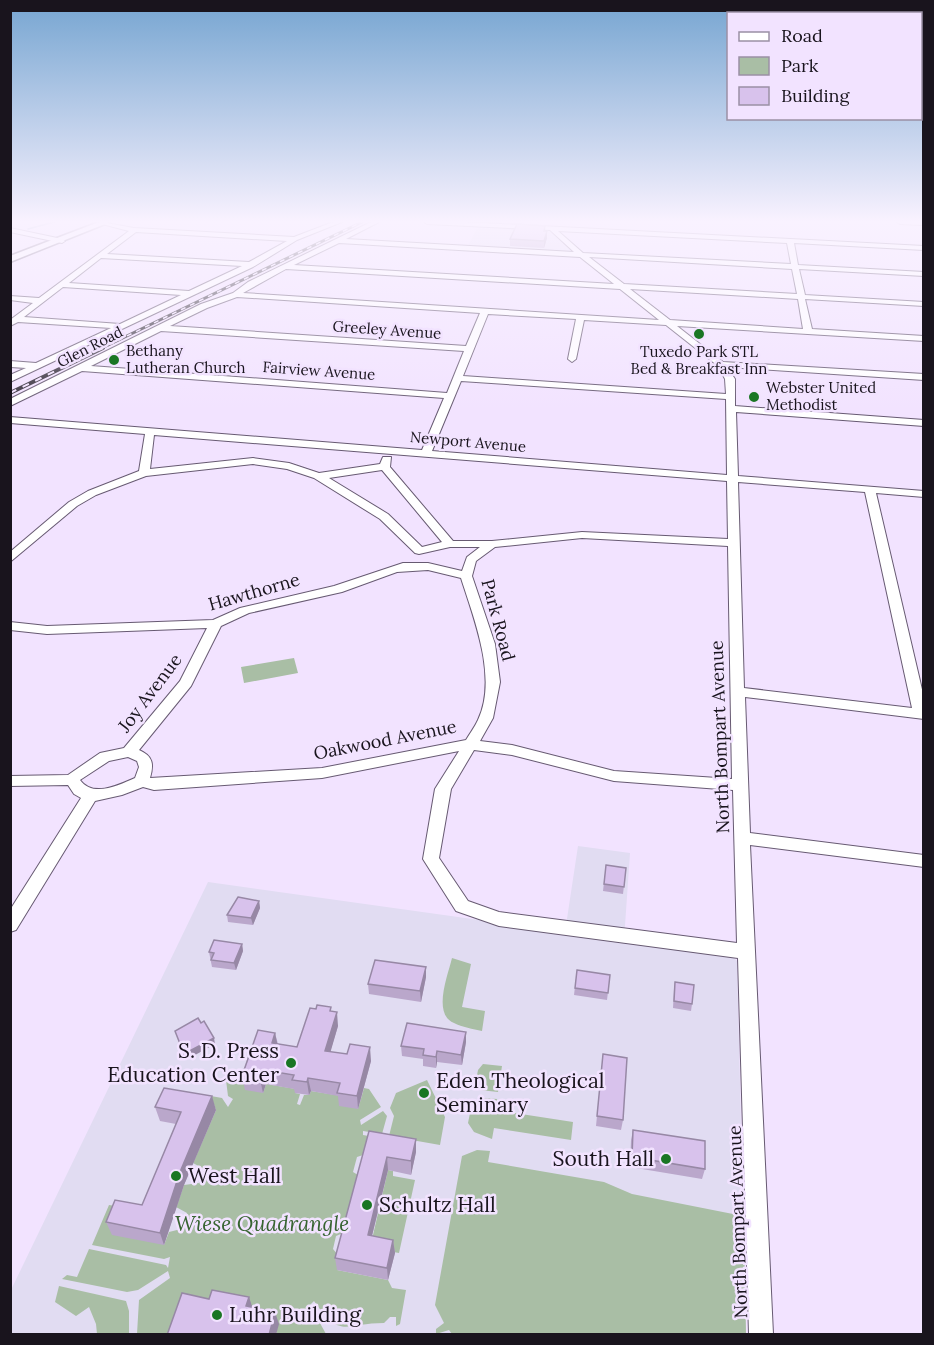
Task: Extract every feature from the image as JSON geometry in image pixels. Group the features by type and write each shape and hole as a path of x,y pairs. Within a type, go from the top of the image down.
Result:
{"street":[{"path":"14,321 63,285 190,293"},
{"name":"Glen Road","path":"10,379 208,285"},
{"name":"Glen Road","path":"10,403 204,306 236,296 250,285"},
{"path":"599,285 924,304"},
{"path":"798,285 808,332"},
{"path":"621,286 721,364 924,377"},
{"path":"236,296 924,339"},
{"path":"10,298 42,301"},
{"path":"426,454 485,311"},
{"path":"572,359 581,317"},
{"path":"14,321 122,326"},
{"name":"Greeley Avenue","path":"159,328 470,349"},
{"path":"10,364 38,366"},
{"name":"North Bompart Avenue","path":"721,364 730,379 731,403 740,785 761,1335"},
{"name":"Fairview Avenue","path":"79,368 450,396"},
{"path":"458,378 924,423"},
{"name":"Newport Avenue","path":"10,420 924,494"},
{"path":"144,473 150,431"},
{"path":"385,467 390,451"},
{"path":"10,559 73,504 92,493 144,473 253,460 289,466 318,476 376,509 397,525 418,551"},
{"path":"318,476 385,467"},
{"path":"385,467 450,544"},
{"path":"738,692 922,714 870,490"},
{"path":"403,567 418,551 450,544 492,544 582,535 733,543"},
{"name":"Park Road","path":"492,544 471,559 466,576 488,644 493,674 486,718 443,789 431,859 462,906 499,919 748,952"},
{"name":"Hawthorne","path":"10,626 47,630 216,624 232,614 261,605 336,590 403,567 438,567 466,576"},
{"name":"Joy Avenue","path":"72,780 77,774 105,758 129,752 186,683 216,624"},
{"name":"Oakwood Avenue","path":"142,781 154,785 322,773 469,744 512,750 614,776 740,785"},
{"name":"Joy Avenue","path":"129,752 143,758 146,767 142,781"},
{"path":"10,781 72,780 79,790 90,796 122,790 142,781"},
{"path":"10,925 90,796"},
{"path":"743,838 924,861"}],"shaded area":[{"name":"Eden Theological Seminary","path":"578,846 630,853 624,940 733,957 737,961 746,1334 11,1334 10,1292 208,882 565,932"}],"green space":[{"path":"294,658 298,673 244,683 241,667"},
{"path":"452,958 471,964 462,1007 485,1011 482,1031 454,1023 447,1018 444,1011 443,994"},
{"path":"483,1064 502,1066 498,1092 480,1090 475,1086 478,1070"},
{"name":"Wiese Quadrangle","path":"246,1068 263,1093 266,1084 296,1089 295,1093 300,1094 297,1104 300,1105 304,1095 309,1095 311,1091 342,1096 358,1109 364,1088 369,1089 381,1107 360,1120 361,1125 383,1111 387,1116 382,1134 363,1131 363,1135 380,1138 363,1155 357,1157 353,1172 358,1175 343,1233 336,1236 333,1249 338,1255 337,1270 388,1280 392,1288 406,1290 400,1324 396,1326 396,1317 390,1317 384,1323 344,1327 331,1321 314,1301 310,1305 326,1334 276,1334 278,1324 176,1334 137,1334 139,1300 170,1278 168,1271 138,1290 127,1292 62,1279 67,1275 77,1277 89,1249 166,1265 168,1268 170,1257 164,1259 92,1245 109,1205 136,1209 164,1245 169,1232 181,1229 187,1213 176,1207 184,1185 199,1183 204,1169 193,1163 216,1110 211,1096 222,1098 228,1107 233,1099 228,1096 226,1080"},
{"path":"427,1080 445,1117 440,1145 389,1136 394,1116 390,1108 396,1093"},
{"path":"481,1098 497,1099 495,1110 573,1122 571,1140 494,1128 492,1139 474,1132 468,1123 472,1103"},
{"path":"477,1150 490,1151 488,1162 604,1182 632,1194 738,1215 744,1220 746,1334 452,1334 449,1330 436,1334 436,1329 444,1323 435,1305 462,1156"},
{"path":"388,1170 393,1171 393,1176 415,1180 399,1253 370,1248"},
{"path":"59,1286 126,1301 129,1311 129,1334 97,1334 96,1324 89,1307 76,1316 55,1302"}],"building":[{"path":"606,865 626,868 624,887 604,884"},
{"path":"238,897 259,901 251,918 227,915"},
{"path":"214,940 242,944 234,963 211,960 214,953 209,952"},
{"path":"375,960 426,967 420,991 368,984"},
{"path":"577,970 610,975 608,993 575,988"},
{"path":"675,982 694,985 692,1004 674,1001"},
{"name":"S. D. Press Education Center","path":"317,1005 331,1007 330,1011 337,1012 325,1051 347,1054 350,1044 370,1047 357,1096 337,1093 340,1083 308,1078 307,1082 292,1080 294,1075 264,1070 260,1079 242,1076 258,1030 275,1033 272,1043 297,1047 310,1008 316,1009"},
{"path":"198,1018 201,1023 204,1021 214,1038 184,1054 175,1031"},
{"path":"407,1023 466,1032 461,1055 437,1051 436,1057 423,1055 424,1049 401,1046"},
{"path":"603,1054 627,1058 623,1120 597,1116"},
{"path":"164,1088 212,1096 180,1172 160,1233 106,1222 115,1200 142,1205 181,1112 155,1107"},
{"path":"633,1130 705,1141 705,1169 632,1157"},
{"name":"Schultz Hall","path":"369,1131 416,1139 411,1161 387,1157 368,1235 393,1240 387,1268 335,1258"},
{"path":"212,1290 249,1297 246,1306 275,1312 269,1335 167,1335 182,1293 209,1299"}],"railway":[{"path":"100,349 233,285"},
{"path":"10,393 103,348"}],"place":[{"name":"Tuxedo Park STL Bed & Breakfast Inn","path":"699,334"},
{"name":"Bethany Lutheran Church","path":"114,360"},
{"name":"Webster United Methodist","path":"754,397"},
{"name":"S. D. Press Education Center","path":"291,1063"},
{"name":"Eden Theological Seminary","path":"424,1093"},
{"name":"South Hall","path":"666,1159"},
{"name":"West Hall","path":"176,1176"},
{"name":"Schultz Hall","path":"367,1205"},
{"name":"Luhr Building","path":"217,1315"}]}
